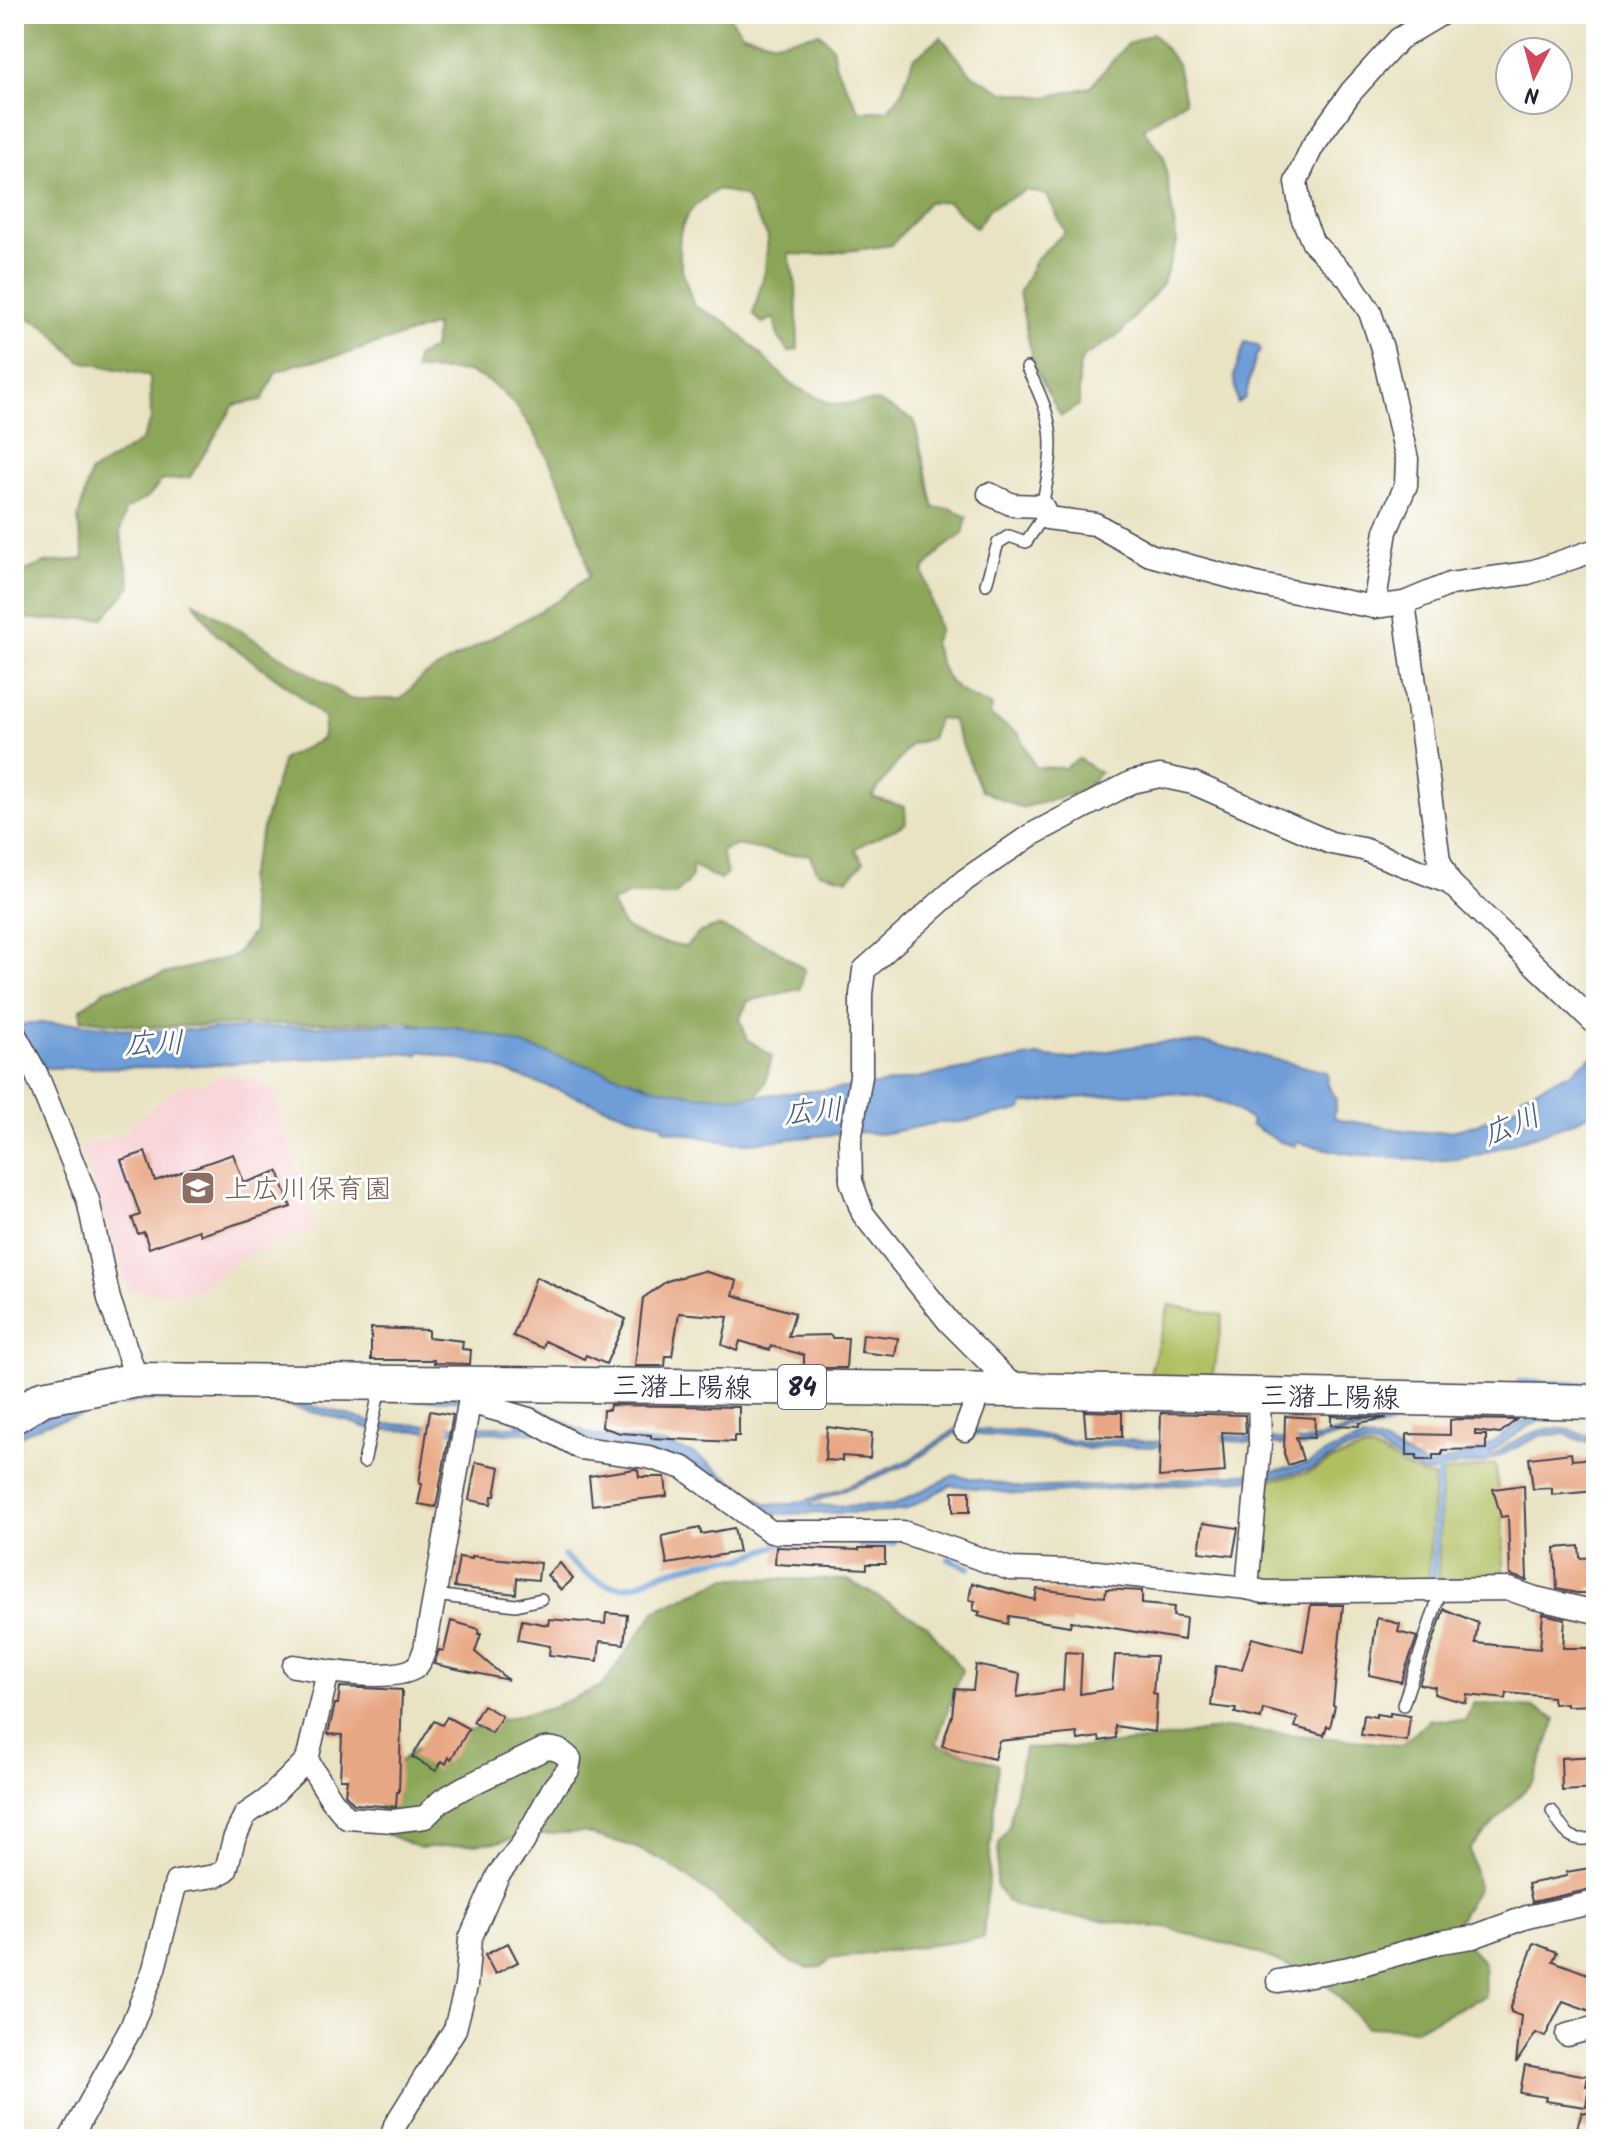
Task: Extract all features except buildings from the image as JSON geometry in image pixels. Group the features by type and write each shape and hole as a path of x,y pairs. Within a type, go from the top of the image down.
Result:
{"main road":[{"name":"三潴上陽線","path":"14,1416 43,1398 137,1380 379,1393 1017,1390 1596,1402"}],"street":[{"path":"1374,607 1386,531 1406,485 1407,459 1382,348 1370,312 1348,278 1313,243 1302,217 1296,182 1312,147 1351,92 1399,39 1441,14"},
{"path":"989,494 1013,505 1044,510 1047,518 1095,524 1150,555 1260,585 1374,607 1404,603 1450,584 1528,573 1596,550"},
{"path":"1404,603 1439,860 1450,883 1596,1024"},
{"path":"1017,1390 949,1322 863,1214 851,1181 850,1140 861,1076 864,970 965,880 1031,835 1132,782 1160,776 1193,783 1331,843 1363,849 1450,883"},
{"path":"14,1033 36,1073 88,1200 109,1299 137,1380"},
{"path":"965,1430 980,1390"},
{"path":"294,1666 328,1672 401,1675 418,1665 425,1649 471,1391 581,1448 648,1457 684,1468 771,1532 903,1532 1010,1569 1097,1572 1264,1592 1509,1589 1596,1612"},
{"path":"1247,1588 1260,1446 1259,1394"},
{"path":"70,2139 131,2028 154,1969 176,1882 215,1876 226,1870 234,1839 245,1815 267,1800 307,1760 328,1672"},
{"path":"307,1760 347,1818 393,1821 425,1817 441,1801 463,1788 544,1749 552,1748 570,1759 568,1770 554,1787 523,1843 498,1875 470,1939 466,1986 455,2029 395,2125 395,2139"},
{"path":"1278,1981 1349,1968 1440,1942 1473,1937 1527,1917 1596,1902"},
{"path":"1567,2035 1596,2027"}],"lane":[{"path":"986,584 998,543 1009,536 1026,542 1044,510 1052,458 1051,427 1042,398 1027,368"},
{"path":"364,1462 379,1393"},
{"path":"1403,1705 1441,1590"},
{"path":"434,1595 516,1605 541,1599"},
{"path":"1552,1811 1563,1831 1578,1839 1596,1837"}],"shaded area":[{"name":"上広川保育園","path":"222,1075 260,1079 275,1095 315,1229 284,1239 236,1262 190,1294 128,1290 81,1146 118,1136 173,1091 191,1082 200,1086"}],"green space":[{"path":"14,14 727,14 743,34 776,42 820,33 832,46 836,67 860,112 888,110 901,94 913,59 941,37 971,74 1004,92 1046,97 1090,87 1127,44 1153,33 1177,64 1185,101 1143,128 1164,158 1177,243 1162,285 1120,334 1082,358 1079,405 1061,416 1034,367 1019,293 1036,259 1065,232 1047,195 1026,190 990,208 976,228 948,202 928,202 892,245 817,255 788,254 796,285 798,349 789,352 778,336 774,318 762,323 753,314 765,271 768,237 745,197 718,189 705,198 685,219 679,243 682,268 694,306 728,323 792,385 833,405 877,401 914,420 934,508 950,508 967,517 963,534 942,549 923,571 939,630 933,642 942,668 959,690 992,706 990,716 1019,734 1035,767 1064,768 1079,759 1100,773 1084,791 1021,808 981,790 952,720 938,718 931,739 911,744 872,797 905,807 906,823 855,849 864,862 848,879 818,872 809,854 786,855 738,845 721,851 727,874 720,880 692,865 692,877 675,895 628,895 611,903 624,927 649,940 685,947 700,932 718,926 774,948 805,970 800,989 748,1001 740,1018 747,1039 772,1056 765,1083 748,1108 545,1068 486,1041 404,1021 146,1027 81,1019 81,1009 107,989 234,956 253,932 247,881 283,759 322,739 325,719 298,694 216,634 193,601 350,699 401,699 422,677 559,600 589,576 578,529 556,474 513,403 497,388 470,373 415,370 416,357 433,349 436,325 276,372 262,400 234,405 190,477 161,481 148,497 125,510 120,533 131,586 104,618 46,620 14,617 14,569 25,571 45,563 84,559 78,519 90,473 141,441 151,420 150,376 80,361 46,326 14,312"},
{"path":"1169,1305 1223,1315 1212,1379 1149,1377"},
{"path":"1364,1449 1382,1454 1415,1472 1434,1477 1428,1582 1266,1582 1261,1573 1270,1480 1308,1473 1332,1460"},
{"path":"1495,1464 1504,1525 1504,1582 1438,1582 1442,1473"},
{"path":"727,1578 848,1580 927,1625 962,1670 936,1744 998,1764 983,1938 830,1959 821,1967 807,1968 785,1959 709,1893 666,1862 632,1846 582,1832 526,1835 498,1842 420,1848 386,1834 379,1812 389,1775 394,1766 416,1749 491,1722 548,1709 602,1686 656,1610"},
{"path":"1473,1703 1534,1708 1556,1719 1534,1780 1470,1849 1478,1888 1453,1929 1484,1963 1485,1996 1415,2029 1366,2027 1328,1985 1257,1953 1172,1929 1028,1911 1006,1901 996,1884 999,1844 1009,1826 1024,1748 1089,1747 1224,1728 1402,1745 1430,1719 1465,1721"}],"water":[{"path":"1245,342 1257,345 1261,350 1256,356 1245,398 1237,403 1234,375"},
{"name":"広川","path":"78,1023 142,1031 389,1024 456,1027 661,1089 696,1095 745,1097 878,1085 1036,1056 1072,1059 1168,1042 1209,1043 1327,1072 1328,1085 1336,1098 1334,1117 1416,1132 1470,1127 1509,1109 1521,1102 1522,1095 1570,1073 1596,1054 1596,1111 1571,1123 1475,1156 1431,1161 1344,1153 1296,1142 1296,1146 1280,1142 1251,1125 1252,1121 1241,1113 1220,1102 1201,1097 1151,1093 1024,1104 1022,1110 882,1134 859,1132 748,1143 727,1142 663,1129 663,1124 631,1116 493,1067 421,1051 418,1055 399,1053 169,1067 43,1068 14,1072 14,1026"},
{"path":"145,1393 276,1398 377,1424 522,1427 488,1400 348,1400 347,1394 497,1394 542,1409 594,1435 663,1444 695,1454 766,1504 793,1504 833,1492 911,1459 956,1429 1022,1431 1089,1444 1112,1439 1153,1442 1220,1435 1304,1442 1439,1406 1440,1411 1303,1447 1220,1440 1152,1447 1109,1445 1089,1449 1048,1440 956,1433 909,1464 810,1506 893,1505 954,1475 1023,1488 1107,1485 1268,1472 1307,1464 1330,1451 1363,1439 1383,1443 1429,1467 1482,1449 1522,1422 1547,1410 1554,1415 1529,1426 1489,1453 1492,1455 1531,1434 1554,1429 1566,1429 1596,1439 1596,1446 1565,1434 1542,1435 1486,1462 1430,1473 1421,1472 1376,1447 1364,1446 1342,1452 1308,1470 1268,1478 1023,1495 951,1485 907,1509 891,1512 778,1514 761,1511 690,1462 592,1441 562,1429 530,1433 385,1430 271,1402 154,1400 45,1424 14,1439 14,1432 36,1419"}],"waterway":[{"path":"1519,1382 1596,1385"},
{"path":"1433,1582 1439,1467"},
{"path":"564,1556 594,1579 622,1587 689,1566 721,1559 741,1559 786,1542 817,1544"},
{"path":"860,1545 893,1543"},
{"path":"949,1559 969,1568"}],"place":[{"name":"上広川保育園","path":"198,1188"}]}
